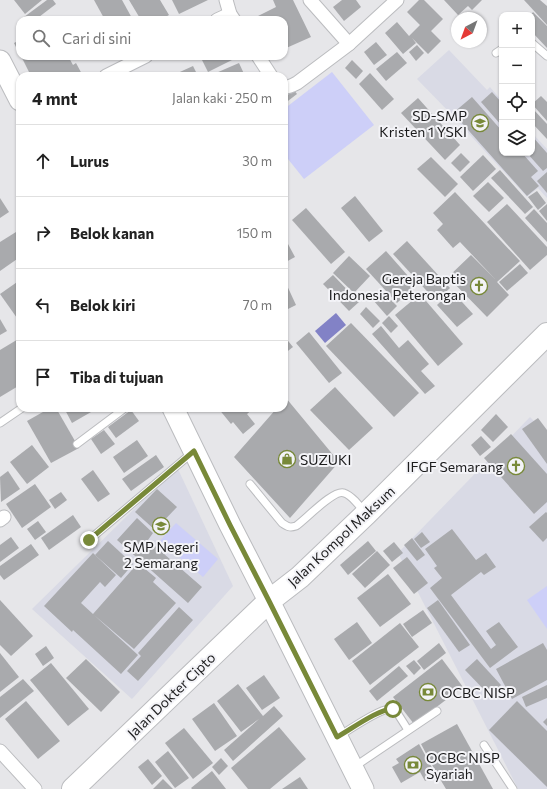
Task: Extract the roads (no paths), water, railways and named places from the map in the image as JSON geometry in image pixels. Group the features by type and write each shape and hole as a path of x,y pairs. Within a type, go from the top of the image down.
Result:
{"highway":[{"name":"Jalan Kompol Maksum","path":"269,601 300,577 366,514 547,334"},
{"name":"Jalan Dokter Cipto","path":"72,789 269,601"}],"main road":[{"path":"0,61 16,92"},
{"path":"175,412 362,789"}],"street":[{"path":"226,0 232,16"},
{"path":"310,0 349,44"},
{"path":"288,87 297,83 349,44 398,0"},
{"path":"114,72 138,60"},
{"path":"261,60 268,72"},
{"path":"0,751 35,789"}],"lane":[{"path":"535,46 547,56"},
{"path":"0,423 16,412"},
{"path":"77,444 120,412"},
{"path":"89,540 194,451"},
{"path":"250,484 287,527 296,526 332,495 338,492 344,492 355,501 366,514"},
{"path":"337,737 380,712 388,709 393,709 396,711 408,730"},
{"path":"352,768 437,711"},
{"path":"484,745 513,789"}],"water":[{"path":"336,313 346,325 325,343 315,331"}],"place":[{"name":"SD-SMP Kristen 1 YSKI","path":"480,123"},
{"name":"Gereja Baptis Indonesia Peterongan","path":"479,286"},
{"name":"SUZUKI","path":"287,459"},
{"name":"IFGF Semarang","path":"516,466"},
{"name":"SMP Negeri 2 Semarang","path":"161,526"},
{"name":"OCBC NISP","path":"428,692"},
{"name":"OCBC NISP Syariah","path":"413,765"}]}
